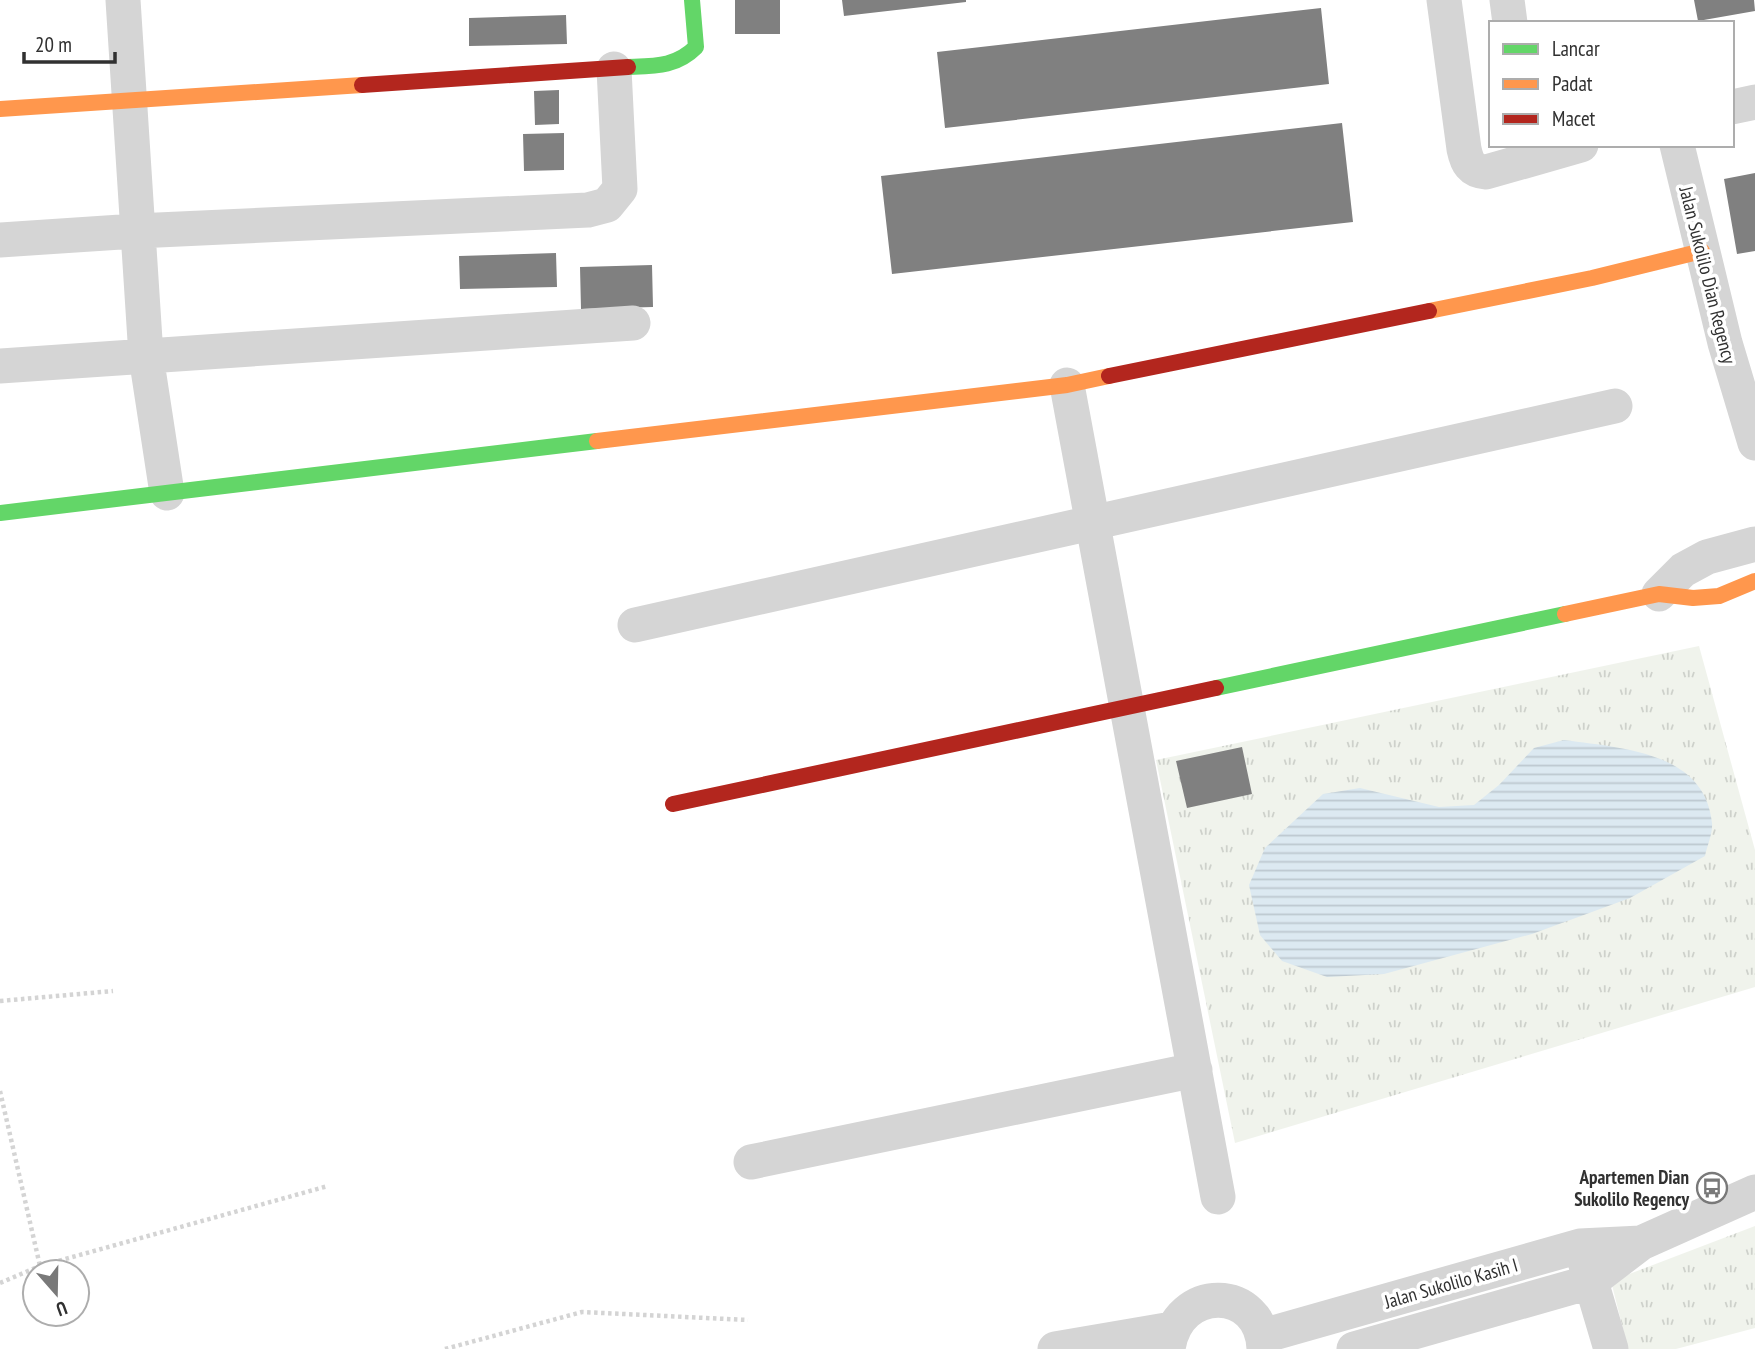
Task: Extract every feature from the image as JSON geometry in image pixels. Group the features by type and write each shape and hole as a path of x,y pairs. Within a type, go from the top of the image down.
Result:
{"street":[{"path":"123,0 146,356 167,493"},
{"path":"0,109 664,65 685,58 696,47 692,0"},
{"path":"1444,0 1467,161 1477,172 1486,172 1529,152 1566,147"},
{"path":"1507,0 1510,21"},
{"path":"0,240 588,210 607,205 620,189 614,69"},
{"path":"1734,107 1755,102"},
{"name":"Jalan Sukolilo Dian Regency","path":"1677,147 1725,343 1755,443"},
{"path":"0,513 1067,385 1592,278 1702,251"},
{"path":"0,366 633,323"},
{"path":"1067,385 1219,1197"},
{"path":"635,625 1615,406"},
{"path":"1659,594 1683,570 1707,557 1755,544"},
{"path":"673,804 1659,594 1693,598 1719,596 1755,581"},
{"path":"751,1162 1195,1070"},
{"name":"Jalan Sukolilo Kasih I","path":"1354,1349 1590,1282 1641,1243 1755,1192"},
{"name":"Jalan Sukolilo Kasih I","path":"1264,1343 1580,1246 1641,1243"},
{"path":"1580,1246 1611,1349"},
{"path":"1055,1349 1170,1339 1183,1313 1200,1302 1220,1300 1240,1305 1255,1318 1264,1343"}],"path":[{"path":"0,1001 113,991"},
{"path":"0,1091 38,1258"},
{"path":"69,1258 328,1186"},
{"path":"0,1283 21,1274"},
{"path":"445,1349 582,1312 748,1320"}],"green space":[{"path":"1699,646 1755,850 1755,987 1235,1143 1156,760"},
{"path":"1755,1226 1755,1328 1676,1349 1628,1349 1611,1281"}],"shaded area":[{"path":"1564,740 1634,751 1677,767 1694,781 1706,799 1712,823 1705,856 1630,898 1532,934 1384,974 1327,977 1282,961 1260,935 1249,885 1265,848 1323,794 1360,788 1439,807 1474,805 1499,785 1534,748"}],"building":[{"path":"735,0 780,0 780,34 735,34"},
{"path":"842,0 966,0 966,2 844,16"},
{"path":"1694,0 1754,0 1755,11 1698,21"},
{"path":"1321,8 1329,84 945,128 937,52"},
{"path":"566,15 567,44 469,46 469,18"},
{"path":"559,90 559,124 535,125 534,91"},
{"path":"1342,123 1353,222 892,274 881,176"},
{"path":"564,133 564,170 524,171 523,134"},
{"path":"1755,173 1755,251 1737,254 1724,179"},
{"path":"556,253 557,287 460,289 459,256"},
{"path":"652,265 653,307 581,309 580,267"},
{"path":"1242,747 1252,794 1187,808 1176,761"}],"traffic: fast":[{"path":"628,67 673,62 696,47 692,0"},
{"path":"0,513 597,441"},
{"path":"1216,688 1565,614"}],"traffic: slow":[{"path":"0,109 362,85"},
{"path":"1429,311 1592,278 1702,251"},
{"path":"597,441 1067,385 1109,376"},
{"path":"1565,614 1659,594 1693,598 1719,596 1755,581"}],"traffic: jam":[{"path":"362,85 628,67"},
{"path":"1109,376 1429,311"},
{"path":"673,804 1216,688"}],"place":[{"name":"Apartemen Dian Sukolilo Regency","path":"1712,1188"}]}
